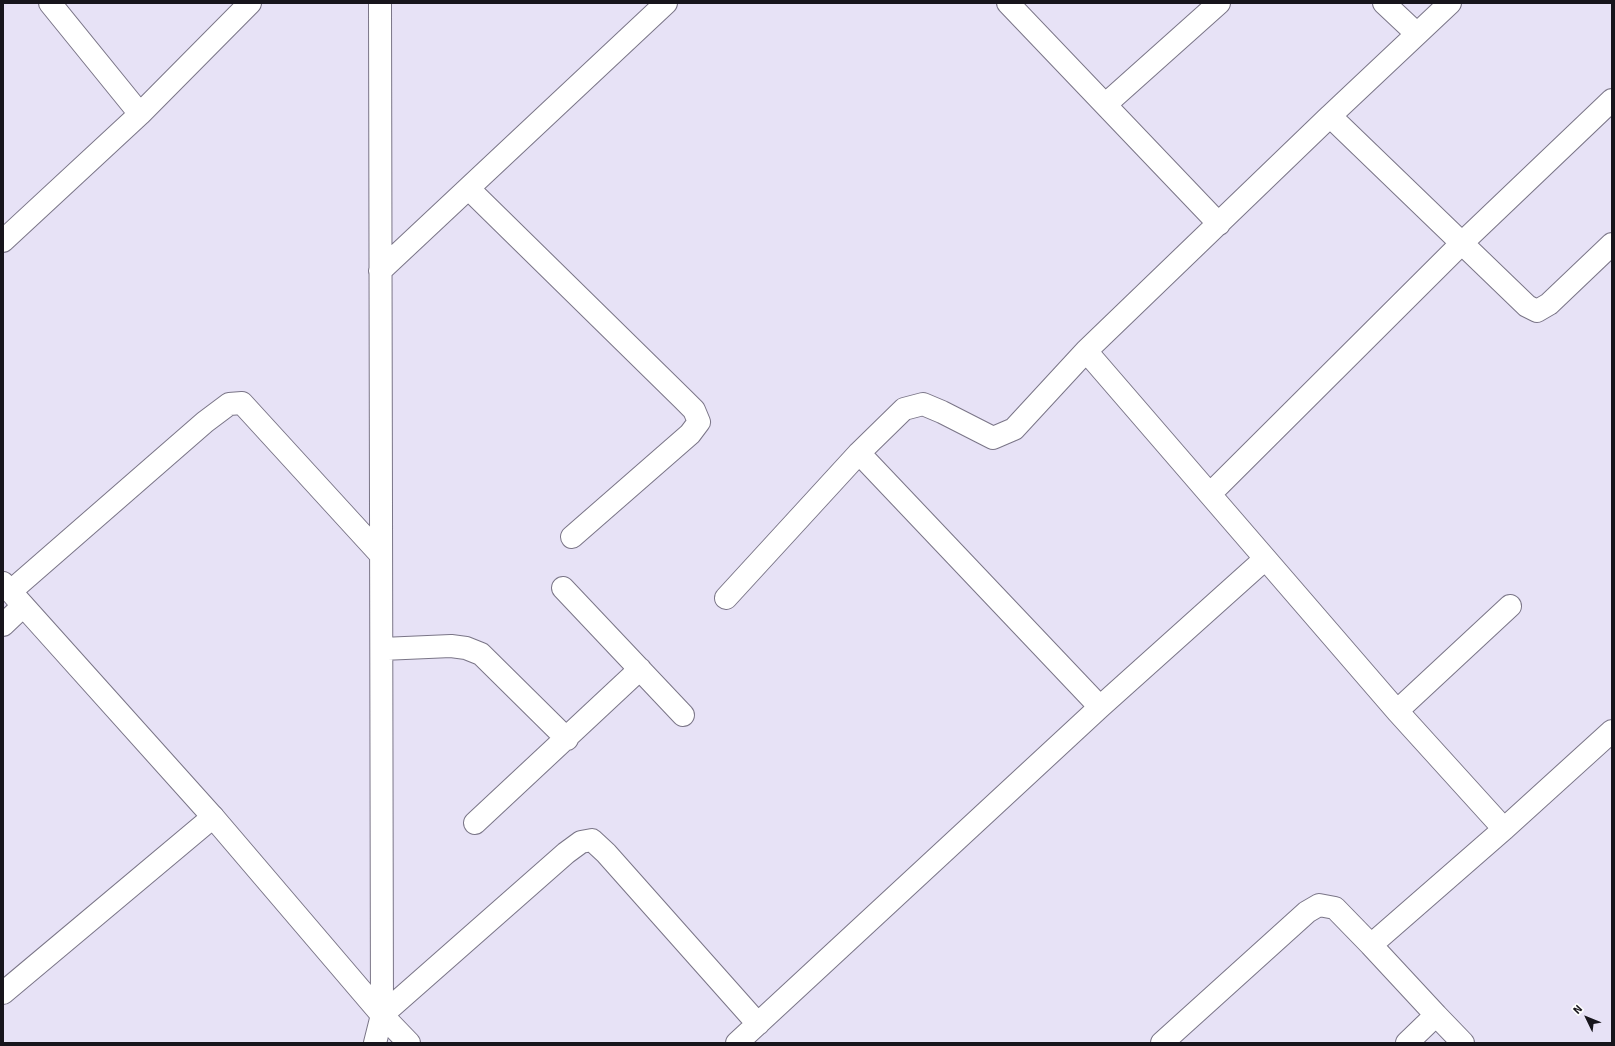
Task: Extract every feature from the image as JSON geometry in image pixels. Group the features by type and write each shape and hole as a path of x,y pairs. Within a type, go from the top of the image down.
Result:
{"street":[{"path":"50,3 140,114"},
{"path":"3,241 140,114 250,3"},
{"path":"374,1043 382,1016 380,3"},
{"path":"380,272 666,3"},
{"path":"1008,3 1219,224"},
{"path":"1106,104 1219,3"},
{"path":"1384,3 1417,34"},
{"path":"726,598 859,453 904,409 922,404 942,412 993,438 1014,429 1086,351 1330,116 1450,3"},
{"path":"1210,494 1462,243 1612,100"},
{"path":"1330,116 1527,306 1538,310 1549,304 1612,244"},
{"path":"469,189 694,410 699,422 690,434 572,537"},
{"path":"1086,351 1397,711 1504,829"},
{"path":"3,625 12,593 205,422 229,404 242,403 381,555"},
{"path":"859,453 1100,707"},
{"path":"737,1043 1100,707 1265,559"},
{"path":"563,588 683,715"},
{"path":"12,593 213,817 382,1016 409,1043"},
{"path":"1397,711 1510,606"},
{"path":"382,650 451,646 466,648 482,654 567,739"},
{"path":"475,822 567,739 640,670"},
{"path":"1370,945 1504,829 1612,731"},
{"path":"3,992 213,817"},
{"path":"382,1016 566,853 581,842 592,840 606,853 758,1024"},
{"path":"1162,1043 1306,912 1319,905 1336,908 1463,1043"},
{"path":"1408,1043 1436,1015"}]}
